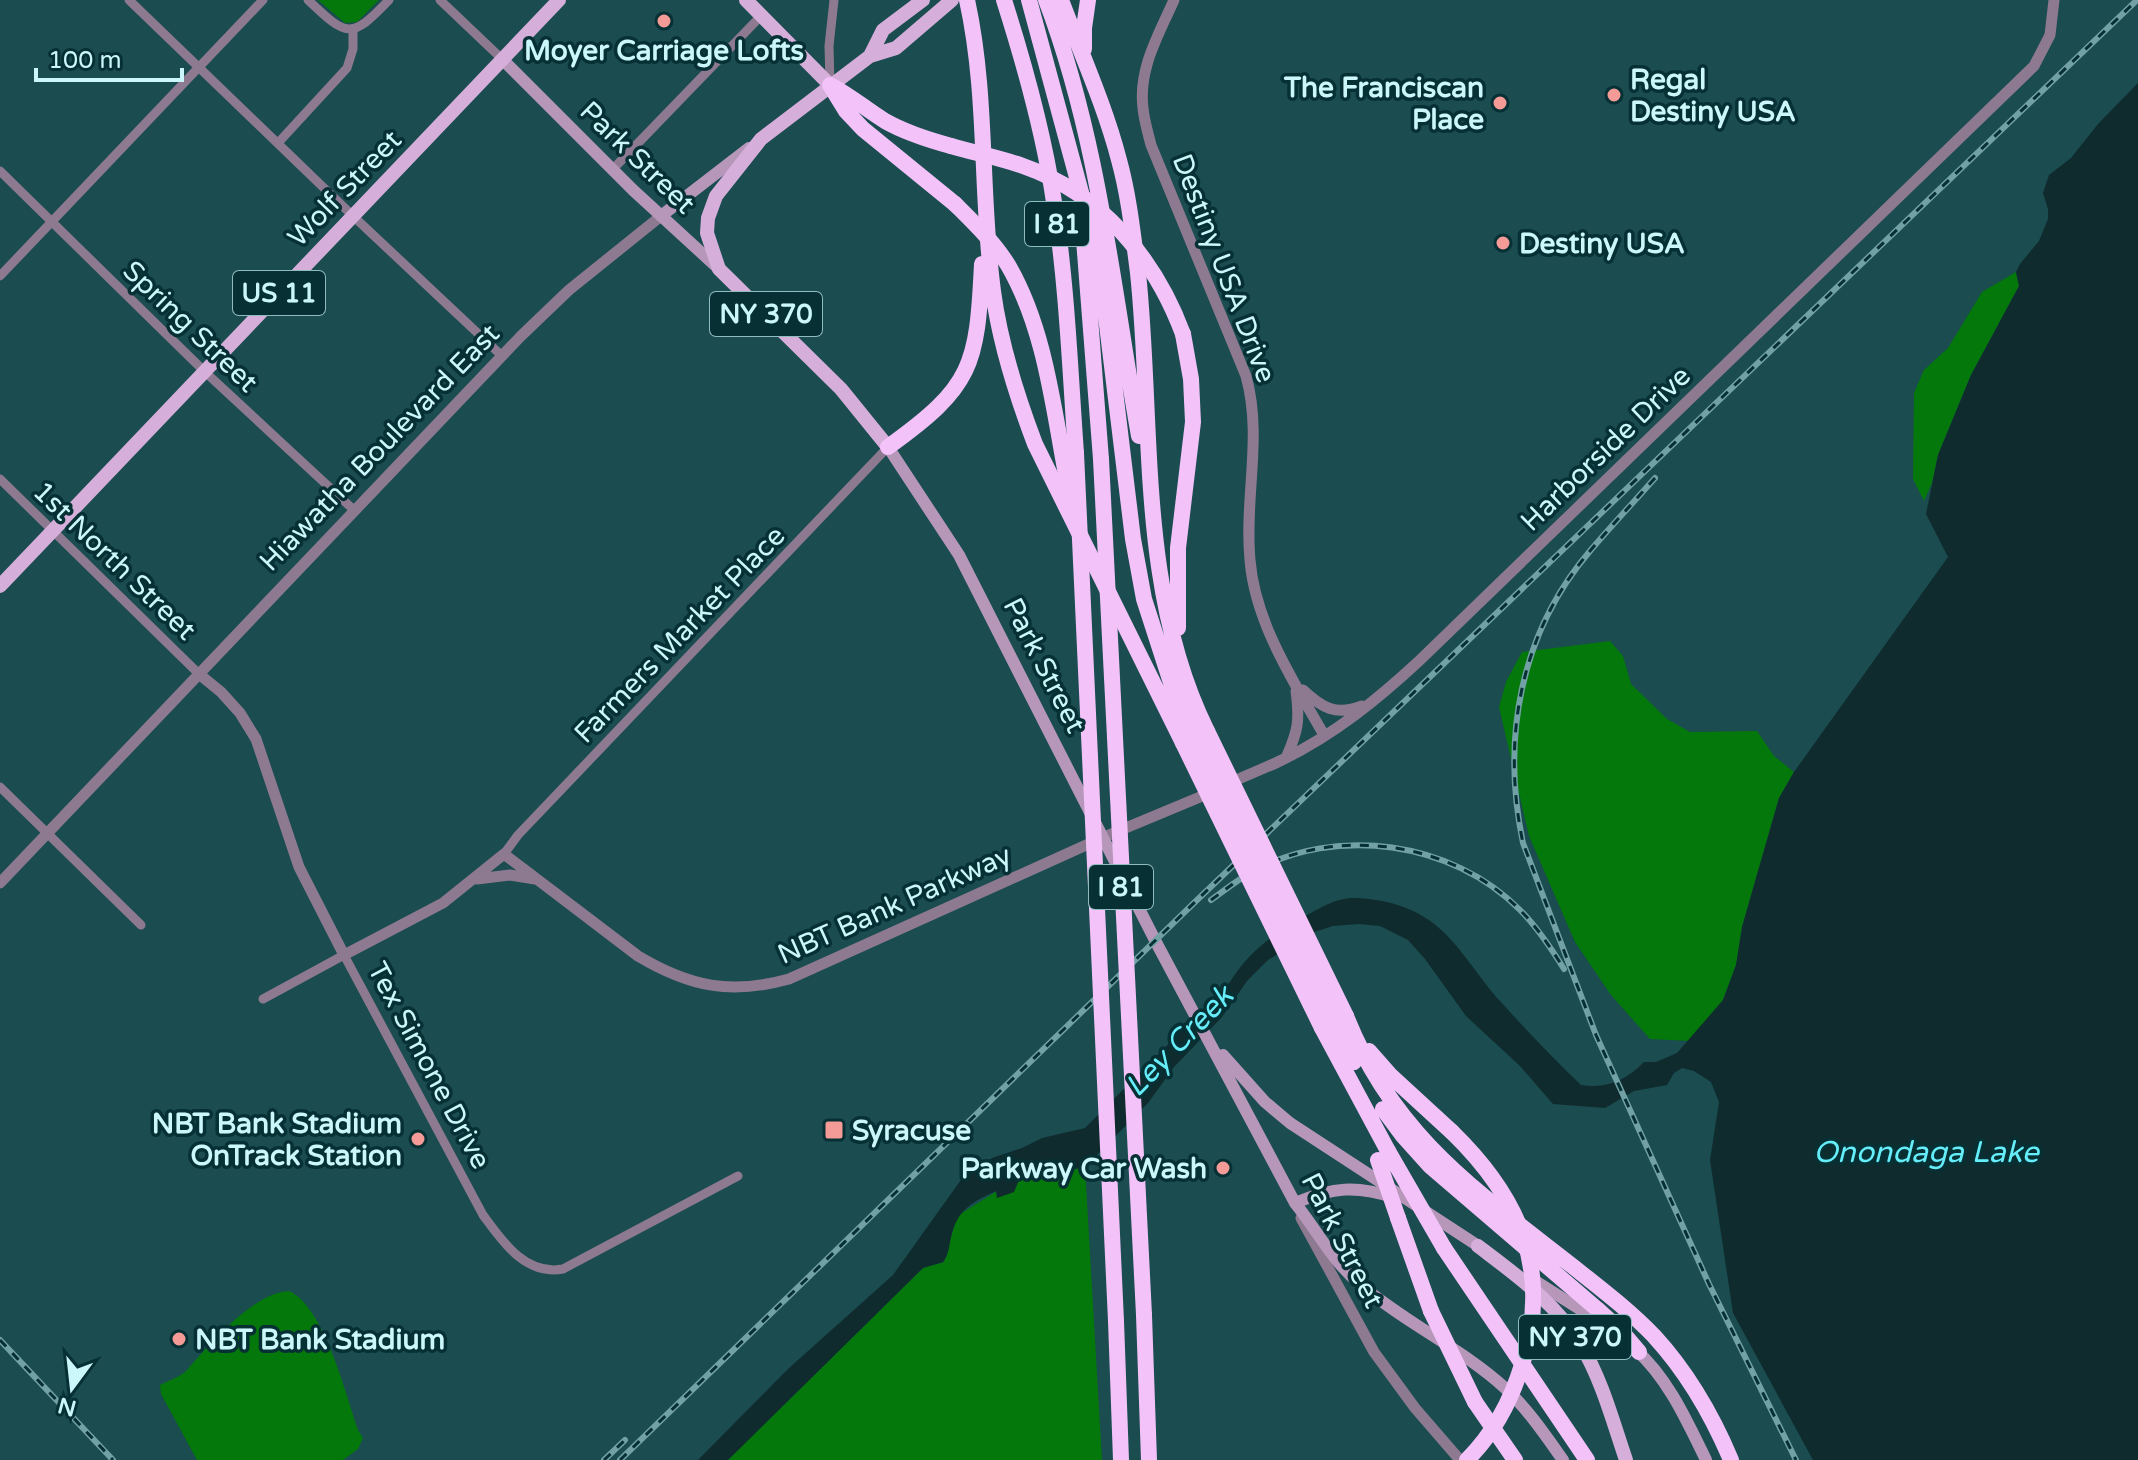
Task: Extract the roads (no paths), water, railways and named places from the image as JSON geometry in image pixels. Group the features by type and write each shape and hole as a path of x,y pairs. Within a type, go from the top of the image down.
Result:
{"highway":[{"path":"967,0 976,58 992,290 999,331 1017,396 1035,444 1195,737 1334,1022 1339,1061 1383,1156 1587,1460"},
{"name":"I 81","path":"1004,0 1031,91 1054,201 1063,272 1076,453 1121,1460"},
{"name":"I 81","path":"1029,0 1059,104 1085,239 1101,459 1149,1460"},
{"path":"1046,0 1077,98 1096,181 1156,536"},
{"path":"1061,0 1118,156 1131,223 1138,276 1161,587 1173,642 1185,677"},
{"path":"1088,0 1084,28 1088,74"},
{"path":"830,85 857,99 889,123 951,146 1023,166 1062,184 1119,227 1140,252 1170,300 1183,334 1191,379 1193,422 1178,548 1176,593 1195,737"},
{"path":"830,85 846,111 863,129 955,204 983,232 1007,264 1025,299 1043,358 1079,543"},
{"path":"1059,104 1099,259 1133,539 1144,599 1175,695 1366,1085 1412,1146 1472,1204 1597,1309 1639,1352"},
{"path":"888,447 944,403 958,386 972,356 980,309 985,190"},
{"path":"1334,1022 1484,1164 1508,1200 1527,1249 1533,1291 1531,1338 1513,1395 1496,1424 1467,1460"},
{"path":"1334,1022 1357,1044 1379,1084 1423,1141 1463,1180 1629,1311 1655,1337 1694,1388 1731,1460"},
{"path":"1383,1156 1398,1218 1431,1311 1488,1431 1506,1460"},
{"path":"1475,1402 1515,1460"}],"main road":[{"name":"Wolf Street","path":"0,586 559,0"},
{"path":"746,0 830,85"},
{"path":"870,56 883,30 923,0"},
{"path":"870,56 896,48 949,2"},
{"name":"Hiawatha Boulevard East","path":"661,216 870,56"},
{"name":"Park Street","path":"502,59 841,389 923,497 959,555 1295,1203"},
{"path":"719,269 707,233 711,206 761,139"},
{"name":"NY 370","path":"1209,1039 1265,1102 1290,1123 1478,1246 1532,1287 1582,1346 1626,1460"},
{"name":"NY 370","path":"1409,1202 1373,1190 1352,1188 1322,1192 1295,1203 1321,1241 1350,1275 1385,1303 1475,1363 1507,1390 1563,1460"},
{"path":"1478,1246 1580,1307 1639,1352 1684,1414 1706,1460"}],"street":[{"path":"129,0 502,356"},
{"path":"0,276 263,0"},
{"path":"308,0 339,27 353,30 361,27 389,0"},
{"name":"Park Street","path":"440,0 502,59"},
{"path":"830,85 829,46 834,0"},
{"name":"Destiny USA Drive","path":"1174,0 1145,67 1143,110 1151,145 1252,397 1254,451 1249,520 1250,562 1265,622 1324,735"},
{"name":"Harborside Drive","path":"1104,837 1286,758 1377,700 2034,66 2050,35 2054,0"},
{"path":"613,169 761,16"},
{"path":"278,143 347,68 353,49 353,30"},
{"name":"Spring Street","path":"0,171 204,371 355,511"},
{"name":"Hiawatha Boulevard East","path":"0,883 502,356 569,290 661,216"},
{"name":"Farmers Market Place","path":"504,854 518,835 640,705 888,447"},
{"name":"1st North Street","path":"0,479 199,674"},
{"name":"Tex Simone Drive","path":"199,674 240,713 256,739 299,867 483,1215 519,1258 533,1267 563,1269 738,1176"},
{"path":"1295,683 1320,706 1333,712 1349,711 1377,700"},
{"path":"1286,758 1299,720 1295,683"},
{"path":"0,787 141,925"},
{"name":"NBT Bank Parkway","path":"504,854 638,956 660,969 694,982 743,988 789,979 1104,837"},
{"path":"263,999 443,903 504,854"},
{"path":"473,880 494,875 539,880"},
{"name":"Park Street","path":"1295,1203 1374,1352 1415,1408 1460,1460"}],"water":[{"name":"Onondaga Lake","path":"2138,83 2138,1460 1813,1460 1733,1313 1710,1160 1719,1102 1711,1082 1694,1071 1682,1068 1674,1073 1667,1085 1634,1091 1605,1108 1553,1104 1520,1066 1466,1016 1408,940 1380,926 1359,924 1333,926 1314,932 1268,960 1247,981 1222,1017 1174,1067 1148,1103 1085,1167 1019,1180 1014,1192 997,1198 996,1191 973,1203 957,1220 943,1262 923,1268 728,1460 698,1460 788,1369 893,1275 963,1177 992,1158 1042,1138 1085,1128 1230,982 1253,953 1291,925 1332,902 1349,898 1382,901 1404,907 1438,927 1510,1012 1581,1085 1600,1086 1616,1082 1644,1062 1656,1062 1677,1053 1723,1000 1736,965 1742,927 1779,798 1794,772 1948,557 1926,514 1938,455 1971,375 2019,286 2016,272 2039,241 2048,219 2043,193 2049,175 2071,158 2098,124"}],"railway":[{"path":"620,1460 1196,901 2137,0"},
{"path":"1655,478 1566,583 1532,652 1516,727 1514,765 1517,804 1523,843 1596,1035 1709,1284 1796,1460"},
{"path":"1211,900 1247,875 1285,857 1320,848 1356,845 1392,848 1427,855 1461,868 1492,887 1520,910 1544,938 1564,969"},
{"path":"0,1340 113,1460"},
{"path":"604,1460 625,1440"}],"place":[{"name":"Moyer Carriage Lofts","path":"664,21"},
{"name":"Regal Destiny USA","path":"1614,95"},
{"name":"The Franciscan Place","path":"1500,103"},
{"name":"Destiny USA","path":"1503,243"},
{"name":"Syracuse","path":"834,1130"},
{"name":"NBT Bank Stadium OnTrack Station","path":"418,1139"},
{"name":"Parkway Car Wash","path":"1223,1168"},
{"name":"NBT Bank Stadium","path":"179,1339"}],"water label":[{"name":"Ley Creek","path":"1179,1041"}]}
